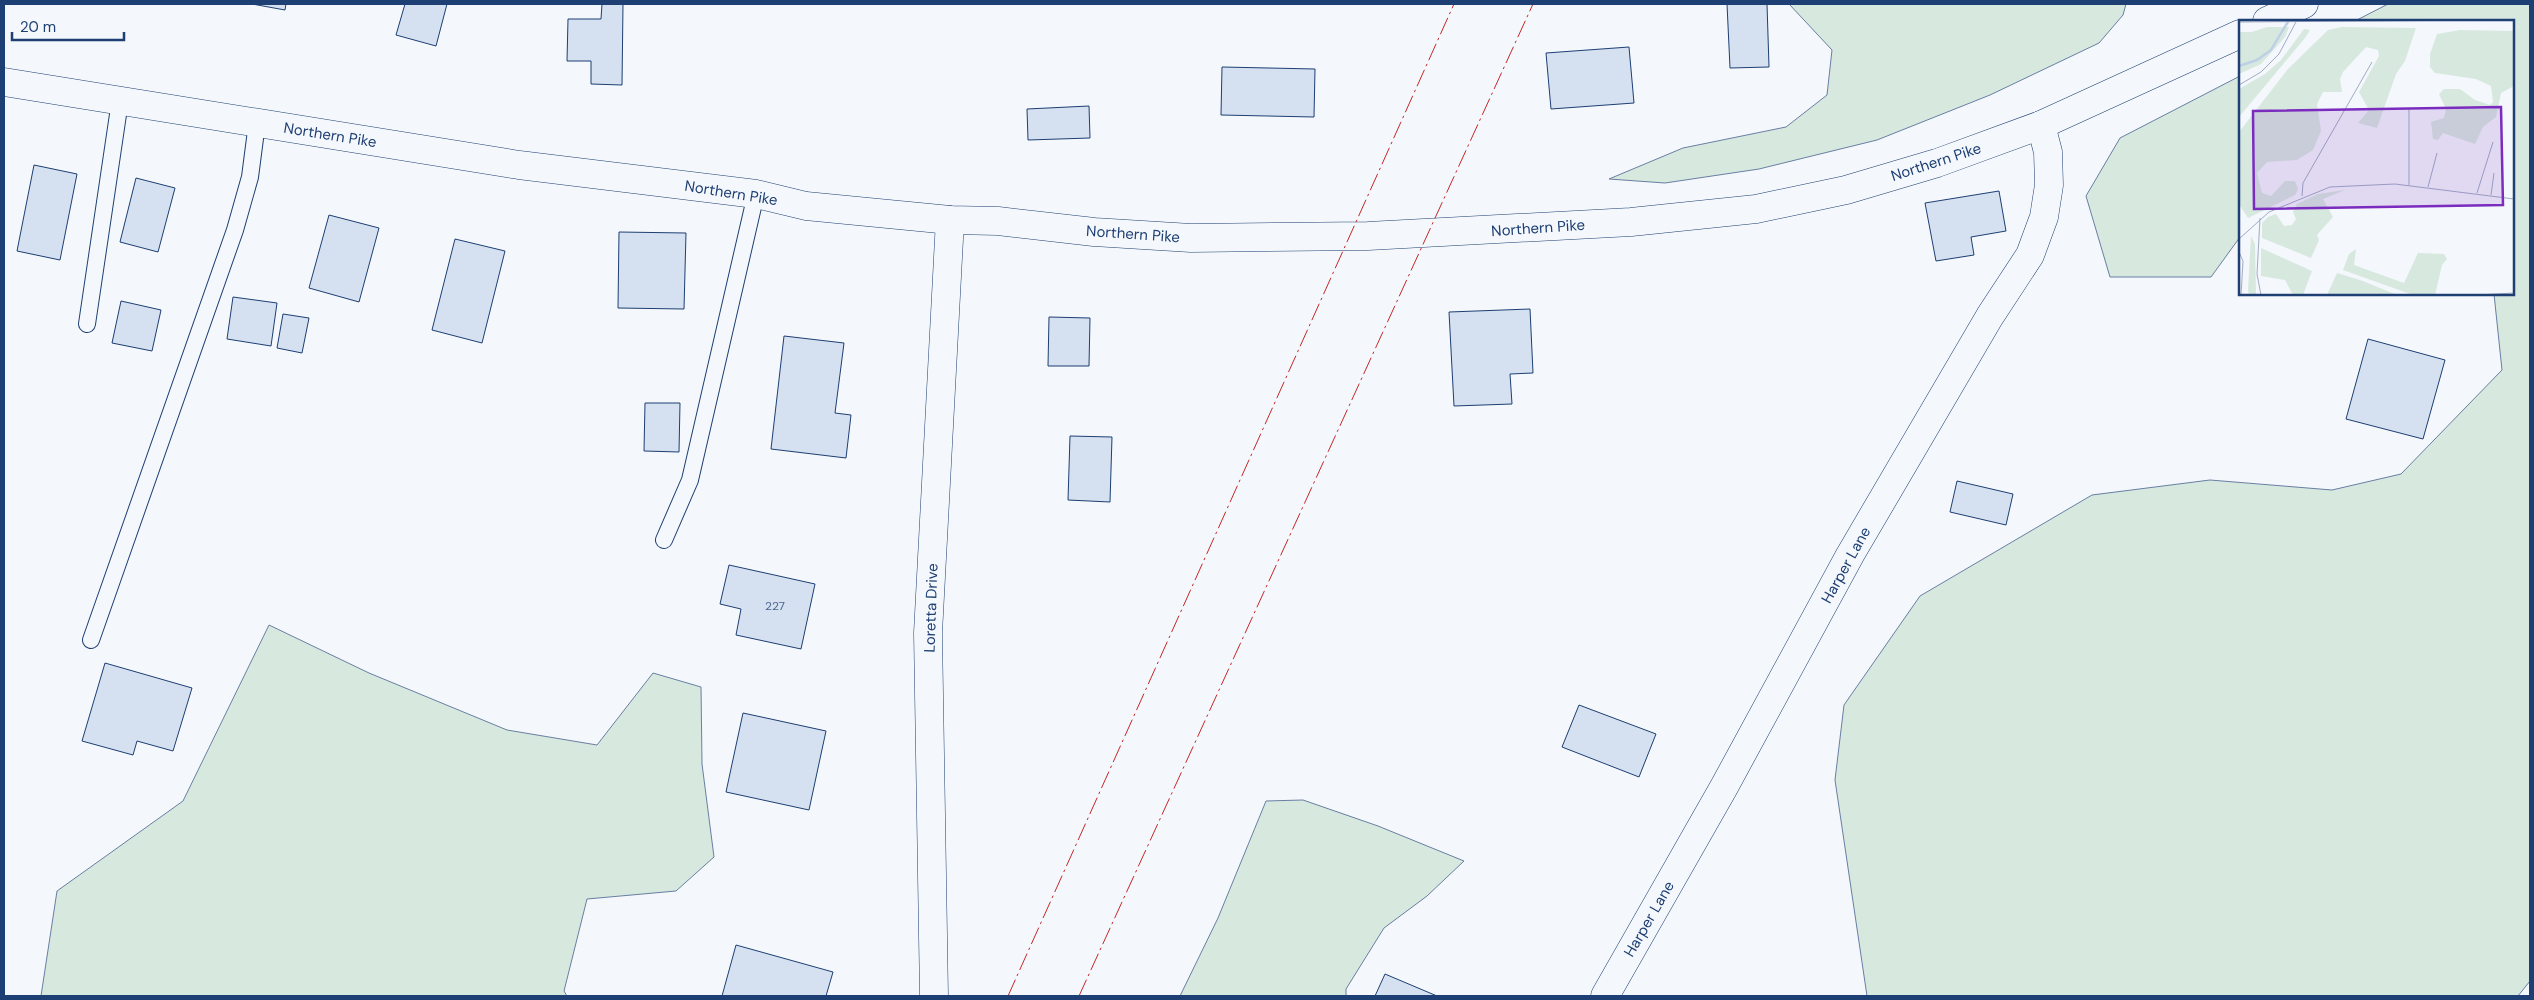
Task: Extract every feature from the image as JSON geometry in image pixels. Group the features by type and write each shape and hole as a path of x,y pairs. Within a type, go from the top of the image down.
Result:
{"street":[{"path":"2269,20 2304,4"},
{"name":"Northern Pike","path":"4,82 519,165 756,194 806,206 950,220 998,221 1094,232 1191,238 1368,236 1632,222 1756,209 1846,190 1937,163 2041,125 2239,34"},
{"name":"Harper Lane","path":"1605,996 1724,787 1850,555 1990,316 2030,255 2044,217 2049,185 2048,152 2041,125"},
{"name":"Loretta Drive","path":"934,996 928,633 950,220"}],"lane":[{"path":"87,324 120,101"},
{"path":"91,640 235,230 250,176 257,123"},
{"path":"664,540 690,480 756,194"}],"shaded area":[{"path":"1789,4 2126,4 2123,15 2099,43 1990,95 1877,140 1759,169 1665,183 1609,179 1683,148 1786,127 1827,95 1832,50"},
{"path":"2388,4 2530,4 2530,981 2518,996 1867,996 1835,780 1844,705 1920,596 2092,495 2210,480 2332,490 2401,474 2502,370 2494,295 2514,295 2514,20 2357,20"},
{"path":"2239,77 2239,238 2211,277 2110,277 2086,196 2120,138"},
{"path":"269,625 369,673 507,730 597,745 653,673 701,687 702,764 714,857 676,891 587,899 564,991 567,996 41,996 57,891 183,801"},
{"path":"1303,800 1378,826 1464,861 1427,896 1384,928 1346,989 1346,996 1180,996 1218,918 1266,801"}],"building":[{"path":"252,4 286,4 285,10"},
{"path":"405,4 447,4 436,46 396,35"},
{"path":"602,4 623,4 622,85 591,84 591,61 567,61 568,19 601,19"},
{"path":"1727,4 1767,4 1769,67 1730,68"},
{"path":"1629,47 1634,103 1551,109 1546,53"},
{"path":"1222,67 1315,69 1314,117 1221,115"},
{"path":"1089,106 1090,138 1028,140 1027,109"},
{"path":"34,165 77,174 60,260 17,251"},
{"path":"136,178 175,188 158,252 120,242"},
{"path":"1999,191 2006,231 1971,237 1974,255 1936,261 1925,203"},
{"path":"329,215 379,228 359,302 309,288"},
{"path":"619,232 686,233 684,309 618,308"},
{"path":"455,239 505,251 482,343 432,330"},
{"path":"233,297 277,303 271,346 227,339"},
{"path":"121,301 161,310 152,351 112,343"},
{"path":"1530,309 1533,373 1510,374 1512,404 1454,406 1449,312"},
{"path":"283,314 309,318 302,353 277,348"},
{"path":"1049,317 1090,318 1089,366 1048,366"},
{"path":"784,336 844,343 835,413 851,415 846,458 771,449"},
{"path":"2368,339 2445,360 2423,439 2346,419"},
{"path":"645,403 680,403 679,452 644,451"},
{"path":"1070,436 1112,437 1110,502 1068,500"},
{"path":"1957,481 2013,494 2006,525 1950,512"},
{"path":"729,565 815,584 801,649 736,635 741,609 720,604"},
{"path":"105,663 192,688 173,751 137,741 133,755 82,741"},
{"path":"1579,705 1656,734 1639,777 1562,747"},
{"path":"743,713 826,731 809,810 726,792"},
{"path":"736,945 833,972 826,996 722,996"},
{"path":"1385,974 1437,996 1375,996"}],"power":[{"path":"1008,996 1454,4"},
{"path":"1079,996 1533,4"}]}
